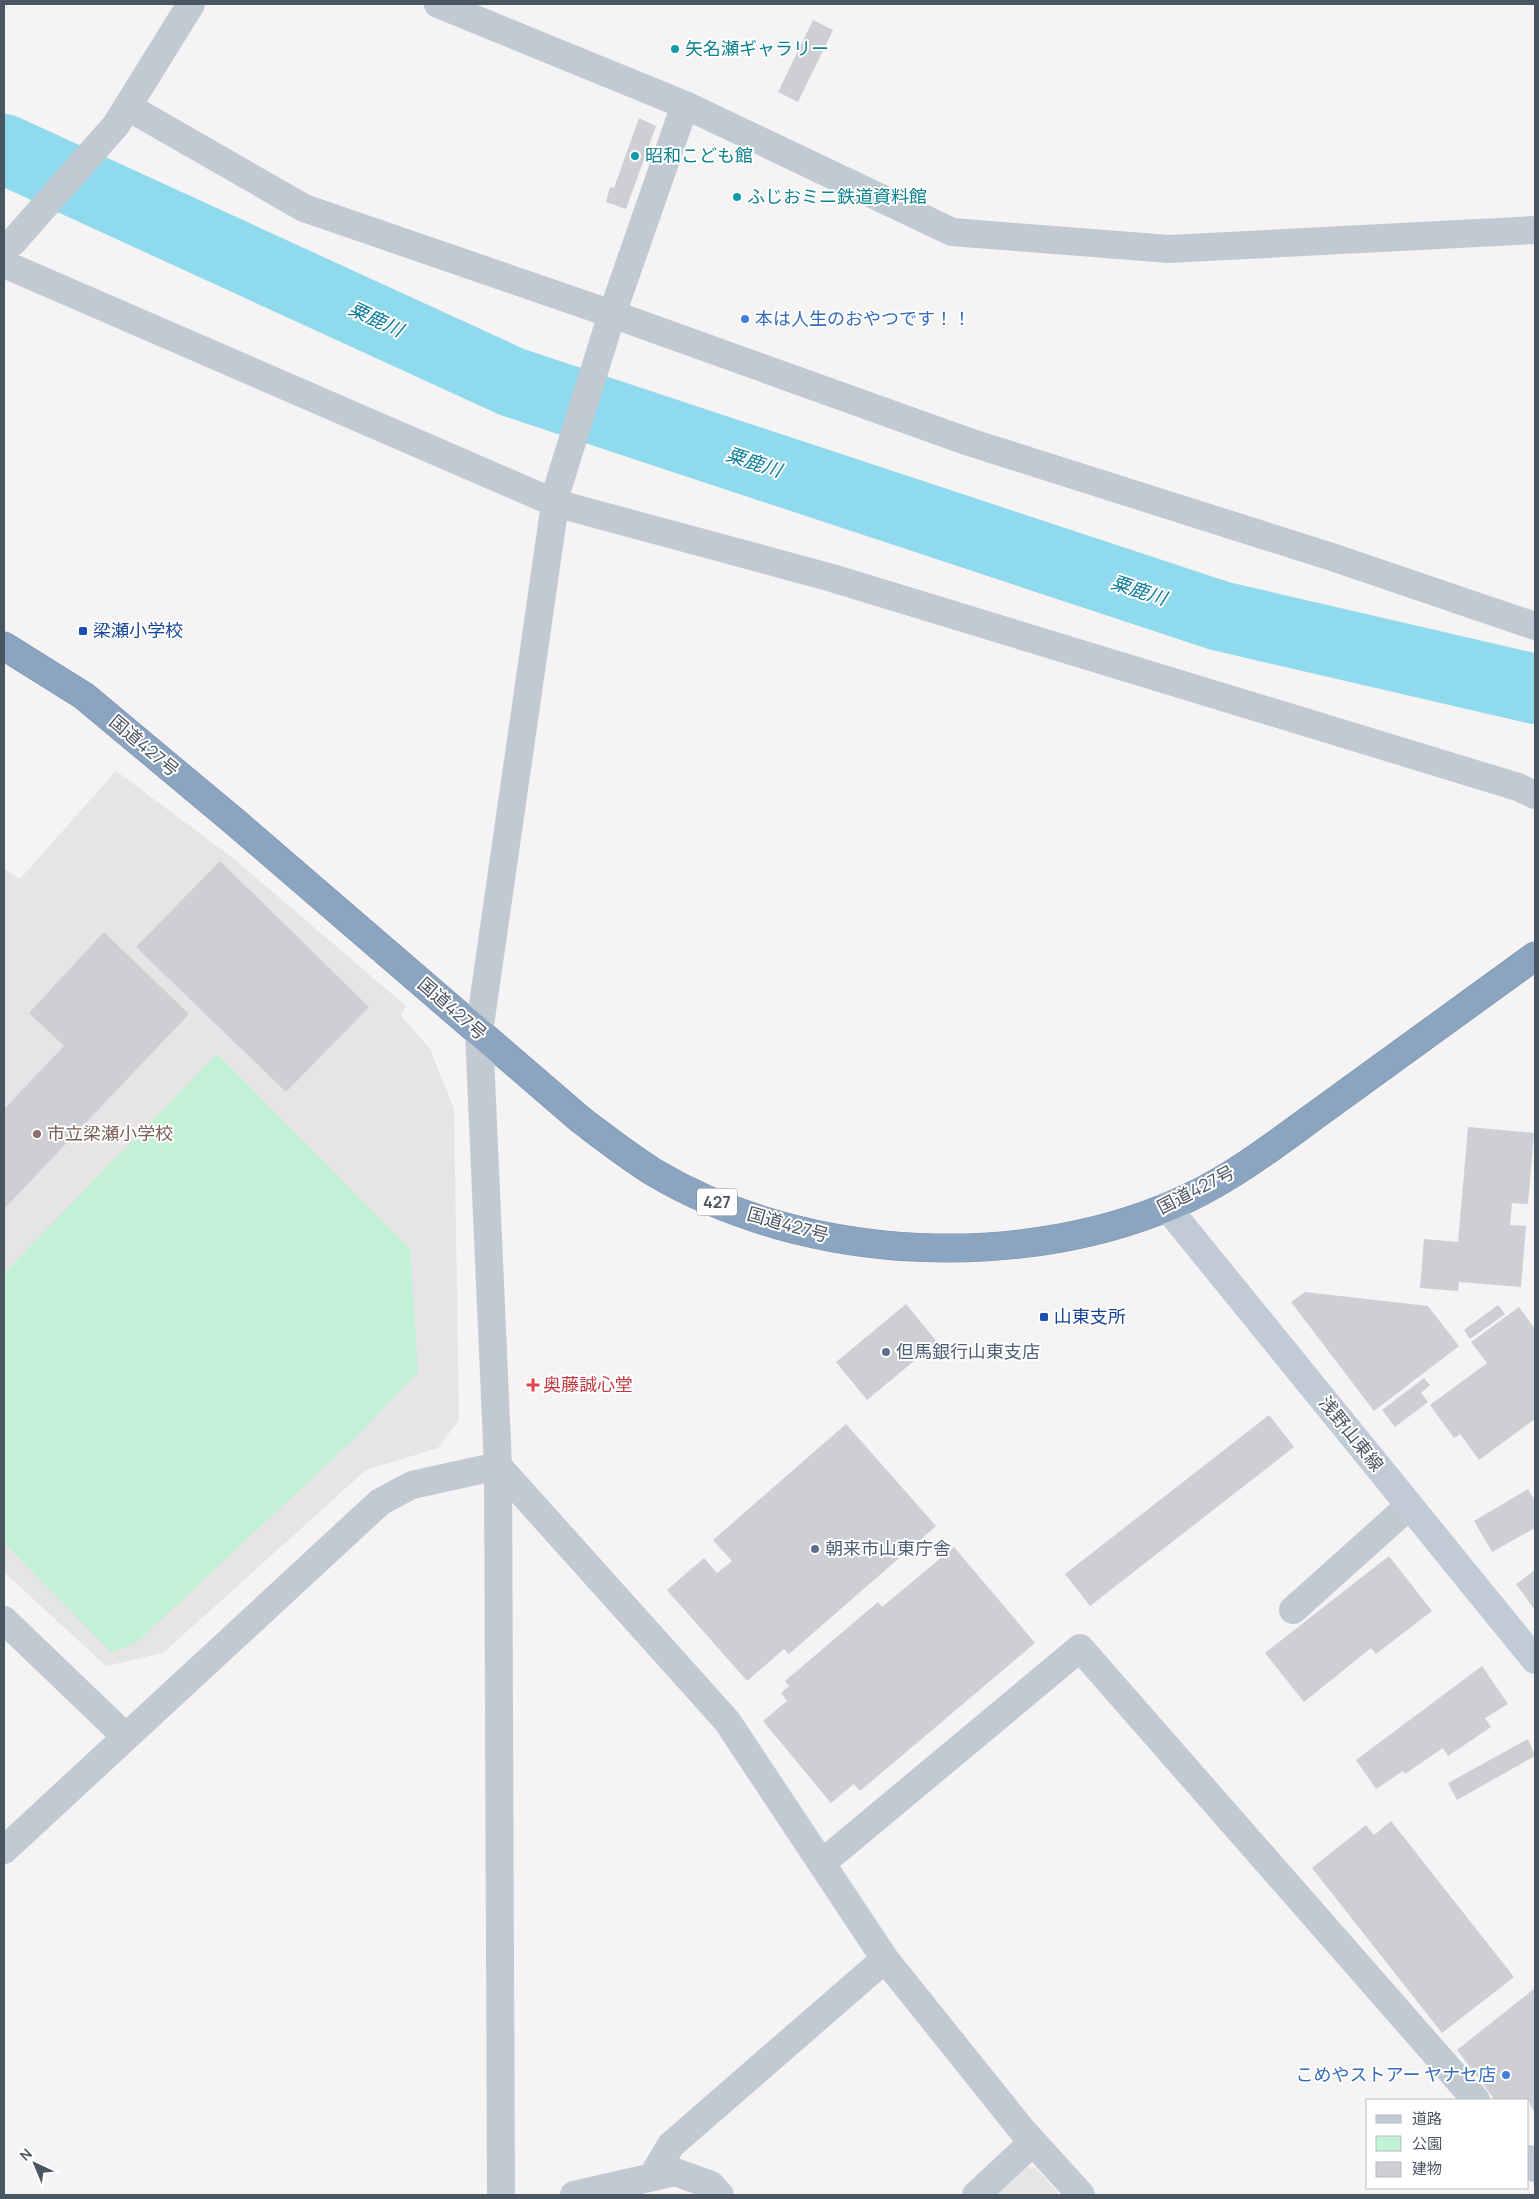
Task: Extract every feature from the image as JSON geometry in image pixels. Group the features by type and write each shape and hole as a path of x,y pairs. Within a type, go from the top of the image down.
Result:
{"highway":[{"name":"国道427号","path":"4,646 84,696 236,822 581,1120 656,1173 740,1212 830,1238 925,1249 1017,1244 1103,1228 1166,1206 1196,1193 1266,1150 1535,956"}],"main road":[{"name":"浅野山東線","path":"1166,1206 1535,1660"}],"street":[{"path":"191,4 122,116 7,251 556,497 832,578 1518,787 1535,795"},
{"path":"438,4 685,105 952,232 1169,250 1535,230"},
{"path":"501,2195 498,1466 479,1032 556,497 610,322 685,105"},
{"path":"122,116 304,208 610,322 969,442 1332,557 1535,626"},
{"path":"4,1850 380,1502 412,1485 498,1466"},
{"path":"498,1466 727,1721 885,1959 1033,2142 1081,2195"},
{"path":"1293,1610 1409,1506"},
{"path":"4,1620 126,1736"},
{"path":"822,1863 1080,1648 1475,2099"},
{"path":"652,2177 672,2145 885,1959"},
{"path":"976,2195 1033,2142"},
{"path":"574,2195 675,2172 711,2185 720,2195"}],"shaded area":[{"path":"116,771 234,859 406,1006 401,1016 430,1049 454,1109 459,1420 438,1448 366,1470 163,1653 106,1666 4,1572 4,868 20,879"},
{"path":"1015,2166 1036,2168 1060,2195 985,2195"}],"green space":[{"path":"217,1054 410,1248 418,1372 354,1439 136,1643 111,1652 4,1543 4,1273"}],"building":[{"path":"813,20 833,30 798,102 778,92"},
{"name":"昭和こども館","path":"639,118 656,126 626,209 606,202 610,187 614,188"},
{"path":"220,861 369,1007 286,1092 136,947"},
{"path":"104,932 189,1014 4,1209 4,1109 64,1046 29,1013"},
{"path":"1468,1127 1534,1133 1528,1204 1512,1203 1510,1225 1526,1226 1521,1287 1459,1282 1458,1291 1420,1288 1424,1239 1458,1242"},
{"path":"1305,1292 1428,1306 1459,1346 1374,1411 1291,1302"},
{"name":"但馬銀行山東支店","path":"906,1304 937,1342 867,1400 836,1362"},
{"path":"1498,1305 1505,1314 1470,1339 1464,1330"},
{"path":"1519,1307 1535,1329 1535,1419 1479,1460 1460,1434 1454,1438 1430,1405 1487,1363 1471,1342"},
{"path":"1424,1378 1430,1385 1421,1393 1428,1402 1395,1427 1382,1410"},
{"path":"1269,1415 1294,1447 1090,1606 1065,1574"},
{"name":"朝来市山東庁舎","path":"846,1424 936,1526 789,1654 784,1649 747,1681 667,1590 704,1558 717,1573 732,1561 713,1540"},
{"path":"1528,1489 1535,1501 1535,1528 1492,1552 1474,1521"},
{"path":"954,1547 1035,1643 860,1791 854,1784 831,1803 763,1721 787,1701 781,1693 789,1686 785,1681 878,1602 882,1607"},
{"path":"1389,1556 1432,1611 1376,1654 1371,1648 1304,1702 1265,1653"},
{"path":"1535,1570 1535,1610 1516,1584"},
{"path":"1482,1666 1508,1704 1485,1718 1491,1727 1448,1756 1443,1748 1405,1774 1403,1771 1376,1789 1356,1760"},
{"path":"1528,1739 1535,1756 1457,1800 1448,1783"},
{"path":"1391,1821 1514,1977 1442,2033 1312,1868 1366,1825 1374,1835"},
{"name":"こめやストアー ヤナセ店","path":"1535,1988 1535,2113 1529,2099 1494,2099 1457,2050"}],"waterway":[{"name":"粟鹿川","path":"4,149 512,382 1220,616 1535,689"}],"place":[{"name":"矢名瀬ギャラリー","path":"675,49"},
{"name":"昭和こども館","path":"635,156"},
{"name":"ふじおミニ鉄道資料館","path":"737,197"},
{"name":"本は人生のおやつです！！","path":"745,319"},
{"name":"梁瀬小学校","path":"83,631"},
{"name":"市立梁瀬小学校","path":"37,1134"},
{"name":"山東支所","path":"1044,1317"},
{"name":"但馬銀行山東支店","path":"886,1352"},
{"name":"奥藤誠心堂","path":"533,1385"},
{"name":"朝来市山東庁舎","path":"815,1549"},
{"name":"こめやストアー ヤナセ店","path":"1506,2075"}]}
